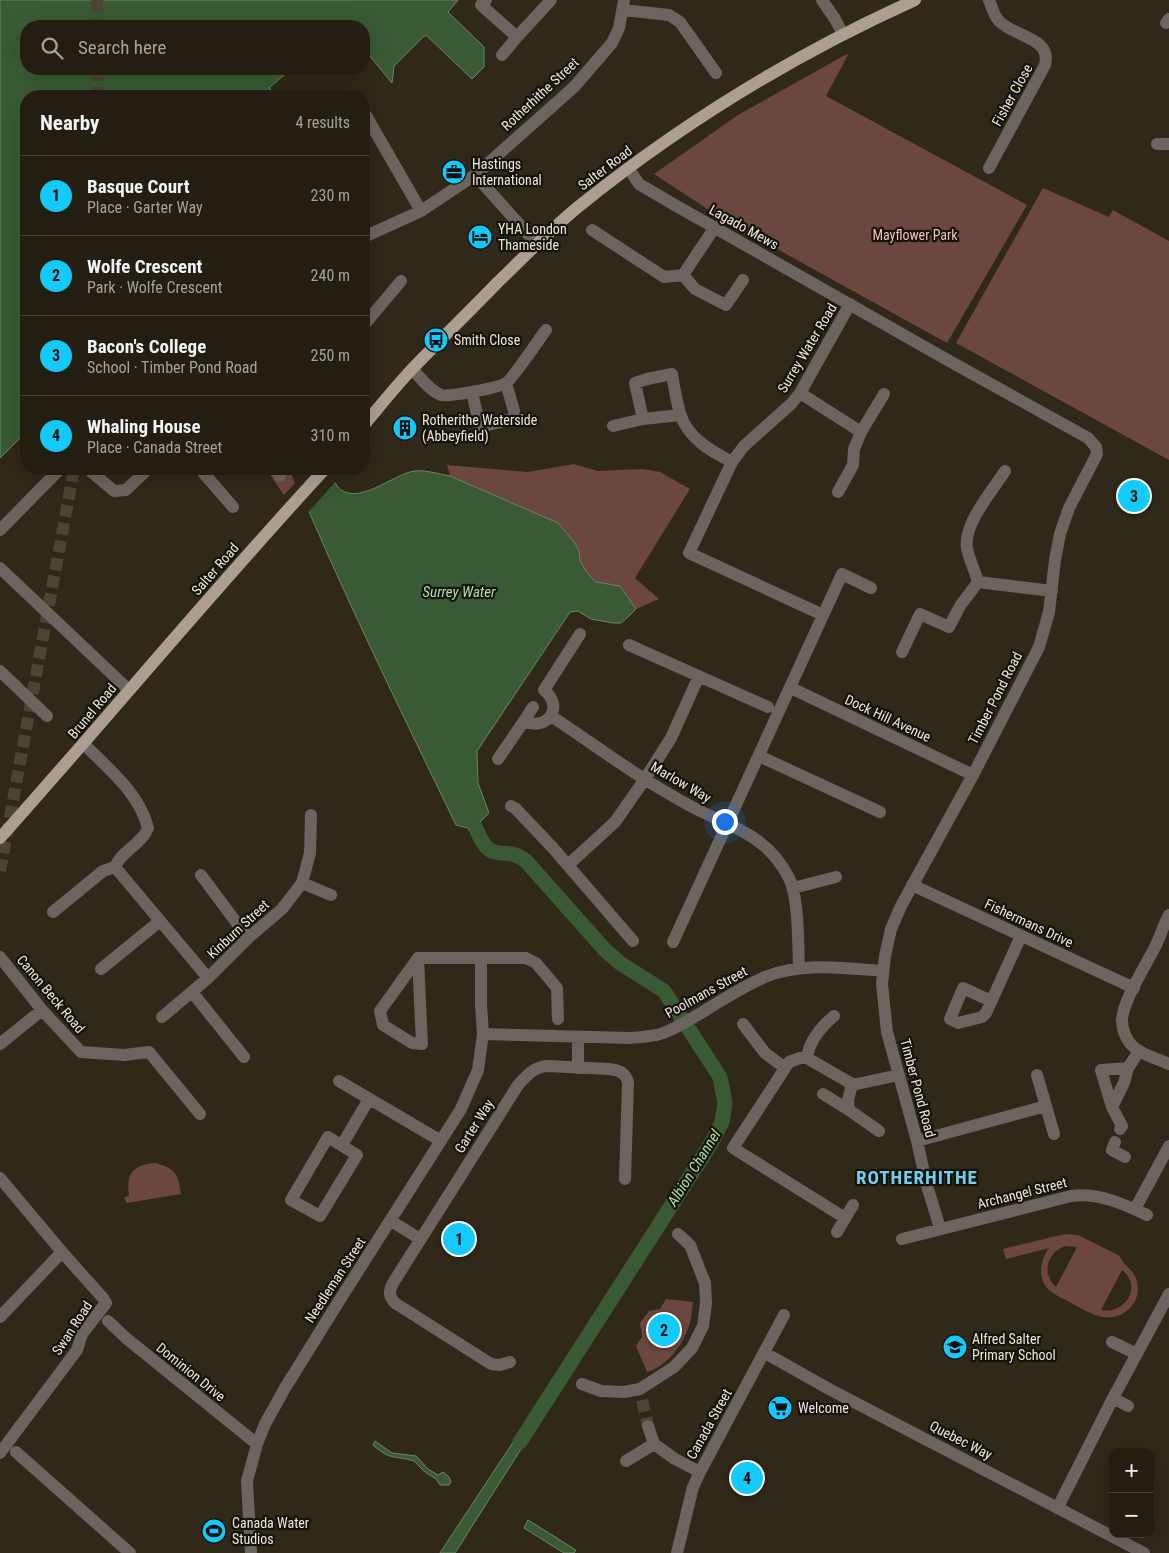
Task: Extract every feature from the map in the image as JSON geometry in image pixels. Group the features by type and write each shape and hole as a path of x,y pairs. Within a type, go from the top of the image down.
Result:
{"main road":[{"name":"Salter Road","path":"370,418 412,369 537,244 577,208 670,138 713,109 800,56 914,0"},
{"name":"Salter Road","path":"129,690 319,475"},
{"name":"Brunel Road","path":"0,838 84,744 129,690"}],"street":[{"path":"486,0 480,6 517,38"},
{"path":"502,55 550,0"},
{"path":"822,0 836,19 843,34"},
{"name":"Fisher Close","path":"988,168 1045,65 1047,58 1046,51 1041,46 1006,28 997,20 989,0"},
{"path":"624,5 669,15 680,22 716,73"},
{"name":"Rotherhithe Street","path":"370,234 422,211 475,174 574,86 612,43 619,28 624,5"},
{"path":"370,122 422,211"},
{"name":"Lagado Mews","path":"628,169 639,184 850,304"},
{"path":"475,174 537,244"},
{"path":"592,230 664,277 684,274 715,227"},
{"path":"684,274 695,290 726,305 743,280"},
{"path":"370,318 401,281"},
{"name":"Surrey Water Road","path":"823,615 689,553 732,462 744,446 791,404 800,393 850,304"},
{"name":"Timber Pond Road","path":"850,304 1088,438 1096,447 1097,454 1069,508 1060,534 1049,612 1039,647 973,774 912,885 891,929 882,984 887,1032 917,1141 927,1186 940,1228"},
{"path":"412,369 436,392 443,396 472,392 506,383 546,330"},
{"path":"643,419 635,383 647,378 672,374 680,415 687,427 698,441 732,462"},
{"path":"472,392 480,427 516,418 506,383"},
{"path":"800,393 861,432"},
{"path":"838,492 853,465 854,449 861,432 884,394"},
{"path":"613,426 643,419 680,415"},
{"path":"978,582 967,548 967,538 972,520 1005,471"},
{"path":"0,530 54,475"},
{"path":"95,475 114,491 126,490 142,475"},
{"path":"205,475 234,507"},
{"name":"Brunel Road","path":"0,568 129,690"},
{"path":"673,942 842,574 871,588"},
{"path":"978,582 1052,591"},
{"path":"902,652 920,614 949,627 960,606 978,582"},
{"path":"498,759 580,634"},
{"path":"630,645 768,707"},
{"path":"0,671 47,716"},
{"path":"568,865 615,822 645,779 671,738 699,676"},
{"name":"Dock Hill Avenue","path":"791,688 973,774"},
{"path":"524,721 536,724 542,723 551,716 554,705 552,698 544,690"},
{"name":"Marlow Way","path":"551,716 645,779 695,808 754,837 767,848 781,864 793,888 798,928 799,968"},
{"path":"53,912 103,870 115,867 117,861 145,835 148,828 141,812 124,784 84,744"},
{"path":"759,756 880,812"},
{"path":"510,806 515,808 568,865 633,941"},
{"path":"310,815 310,853 302,883 331,895"},
{"name":"Kinburn Street","path":"115,867 208,978 248,938 282,909 302,883"},
{"path":"201,875 248,938"},
{"path":"793,888 836,877"},
{"name":"Fishermans Drive","path":"912,885 1134,988"},
{"path":"1169,915 1125,1008 1122,1021 1128,1041 1139,1051 1169,1064"},
{"path":"101,969 160,921"},
{"path":"992,1001 1021,936"},
{"name":"Canon Beck Road","path":"0,957 42,1010 81,1052 124,1055 148,1052 200,1114"},
{"path":"418,958 526,958 536,963 557,988 558,1019"},
{"path":"418,958 422,1044 412,1043 383,1026 380,1011 418,958"},
{"name":"Needleman Street","path":"251,1553 247,1480 265,1424 285,1388 461,1109 478,1070 483,1034 481,958"},
{"name":"Poolmans Street","path":"483,1034 646,1037 664,1033 740,989 766,977 799,968 838,967 883,971"},
{"path":"162,1018 208,978"},
{"path":"192,992 244,1057"},
{"path":"0,1044 42,1010"},
{"path":"807,1058 808,1049 822,1026 834,1016"},
{"path":"743,1024 765,1053 784,1068"},
{"path":"578,1037 578,1068"},
{"path":"1112,1107 1124,1083 1128,1068 1139,1051"},
{"path":"845,1218 733,1148 789,1062 800,1058 807,1058 852,1084 899,1075"},
{"name":"Garter Way","path":"510,1362 500,1365 491,1364 391,1299 389,1293 393,1283 420,1239 518,1085 529,1073 541,1067 618,1070 627,1078 625,1179"},
{"path":"1120,1129 1122,1126 1112,1107 1101,1070 1128,1068"},
{"path":"1037,1075 1054,1134"},
{"path":"338,1081 441,1141"},
{"path":"849,1110 848,1100 852,1084"},
{"path":"823,1094 879,1131"},
{"path":"342,1145 369,1099"},
{"path":"917,1141 1046,1106"},
{"path":"328,1137 342,1145 357,1154 320,1216 291,1200 328,1137"},
{"path":"1115,1142 1112,1150 1126,1156"},
{"name":"Archangel Street","path":"902,1239 1080,1194 1099,1197 1141,1212 1169,1146"},
{"name":"Swan Road","path":"0,1178 106,1303 82,1334 77,1350 0,1453"},
{"path":"837,1232 853,1205"},
{"path":"390,1221 420,1239"},
{"path":"582,1384 601,1391 641,1394 674,1367 692,1348 703,1326 706,1302 705,1283 690,1245 678,1234"},
{"path":"1,1314 62,1252"},
{"path":"1058,1507 1113,1398 1169,1294"},
{"name":"Canada Street","path":"678,1553 693,1487 784,1316"},
{"name":"Dominion Drive","path":"108,1321 126,1338 257,1444"},
{"path":"1112,1342 1136,1354"},
{"name":"Quebec Way","path":"765,1353 829,1389 1144,1553"},
{"path":"1113,1398 1128,1406"},
{"path":"648,1426 654,1444 675,1459 700,1472"},
{"path":"626,1461 654,1444"},
{"path":"16,1452 130,1553"}],"green space":[{"name":"Mayflower Park","path":"847,54 826,96 1027,205 947,343 721,218 654,174 738,115"},
{"path":"1043,188 1109,217 1113,210 1169,241 1169,460 956,343"},
{"path":"574,464 597,471 643,469 660,472 690,489 635,578 659,599 636,609 620,586 595,582 580,561 579,551 558,523 450,476 447,465 528,472"},
{"path":"270,475 302,475 284,495"},
{"path":"155,1163 168,1167 175,1173 179,1181 181,1194 127,1203 124,1198 129,1195 130,1176 136,1168"},
{"path":"1065,1234 1078,1235 1120,1256 1136,1278 1138,1287 1134,1303 1123,1314 1115,1317 1098,1316 1088,1312 1052,1293 1047,1288 1042,1278 1041,1268 1049,1248 1006,1259 1003,1249","holes":["1065,1246 1077,1247 1056,1287 1051,1282 1048,1264 1054,1253","1122,1270 1128,1276 1131,1283 1129,1297 1118,1308 1101,1310"]},
{"path":"666,1299 693,1302 691,1320 684,1338 669,1359 662,1365 647,1372 636,1346 642,1337 640,1323 649,1311 660,1309"}],"water":[{"path":"0,0 458,0 448,12 484,47 484,67 472,79 427,36 424,36 394,66 392,83 370,56 370,20 20,20 20,75 284,75 269,88 271,90 20,90 20,438 0,458"},
{"name":"Surrey Water","path":"415,471 450,476 558,523 575,543 579,551 580,561 588,574 596,582 620,586 636,609 621,623 591,619 578,611 570,612 477,751 478,783 489,813 479,823 480,826 469,831 468,828 456,825 350,604 294,475 332,475 337,486 345,492 354,494 375,488 406,473"},
{"path":"527,1421 535,1427 455,1553 440,1553"},
{"path":"375,1441 392,1453 416,1456 428,1469 438,1475 443,1472 449,1477 451,1482 449,1485 440,1485 436,1479 425,1472 414,1461 393,1457 384,1453 373,1445"},
{"path":"528,1520 576,1550 574,1553 564,1553 524,1528"}],"pier":[{"path":"335,475 336,481 307,514 292,476"}],"waterway":[{"name":"Albion Channel","path":"476,828 487,848 498,853 518,856 526,861 605,950 620,963 664,991 720,1077 725,1103 722,1122 712,1142 520,1442"}],"tunnel":[{"path":"97,0 97,20"},
{"path":"98,75 98,90"},
{"path":"0,871 73,475"},
{"path":"642,1400 648,1426"}],"place":[{"name":"Hastings International","path":"454,172"},
{"name":"YHA London Thameside","path":"480,237"},
{"name":"Smith Close","path":"436,340"},
{"name":"Rotherithe Waterside (Abbeyfield)","path":"405,428"},
{"name":"Bacon's College","path":"1134,496"},
{"name":"Basque Court","path":"459,1239"},
{"name":"Wolfe Crescent","path":"664,1330"},
{"name":"Alfred Salter Primary School","path":"955,1347"},
{"name":"Welcome","path":"780,1408"},
{"name":"Whaling House","path":"747,1478"},
{"name":"Canada Water Studios","path":"214,1531"}],"district":[{"name":"ROTHERHITHE","path":"917,1177"}]}
